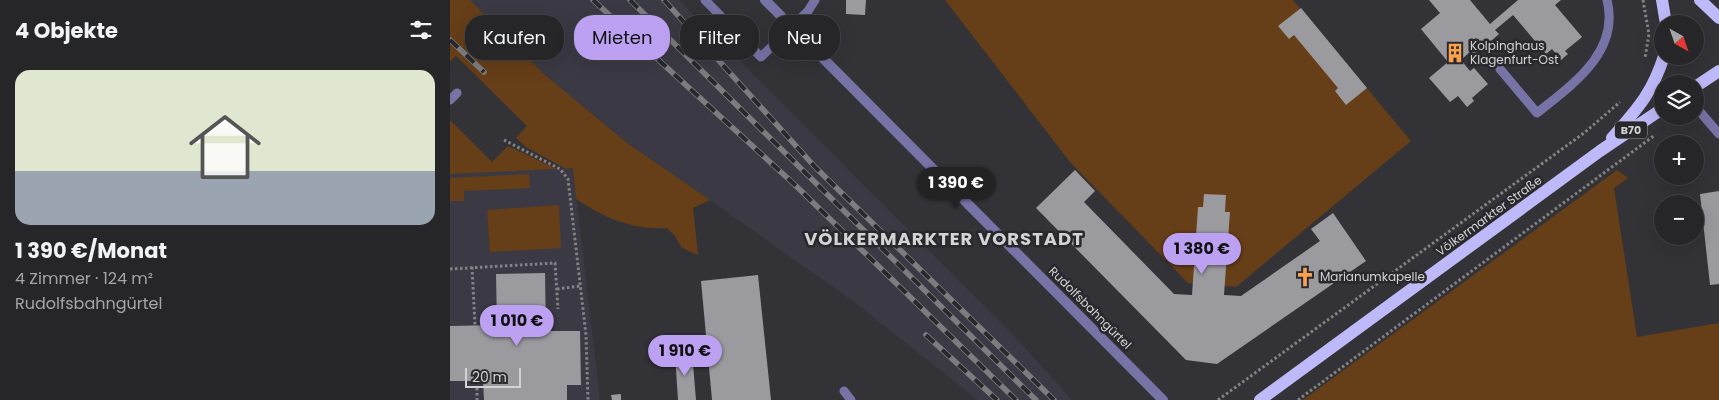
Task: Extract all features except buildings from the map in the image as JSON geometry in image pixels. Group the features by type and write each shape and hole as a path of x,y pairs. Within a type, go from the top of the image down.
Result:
{"main road":[{"path":"1662,0 1664,15"},
{"path":"1700,0 1719,18"},
{"name":"B70","path":"1600,151 1640,105 1656,82 1661,65"},
{"path":"1704,81 1719,71"},
{"name":"Völkermarkter Straße","path":"1260,400 1600,151 1654,114"}],"street":[{"name":"Rudolfsbahngürtel","path":"765,0 779,15"},
{"name":"Rudolfsbahngürtel","path":"824,60 1164,400"}],"lane":[{"path":"705,0 761,57 769,50"},
{"path":"803,15 815,0"},
{"path":"1500,69 1537,113 1578,79 1597,56 1606,40 1611,17 1607,0"},
{"path":"1704,116 1719,134"},
{"path":"844,390 851,400"}],"path":[{"path":"1643,0 1650,34 1644,66"},
{"path":"1218,400 1576,139 1624,99"},
{"path":"1298,400 1656,134"},
{"path":"504,140 560,169 568,180 586,335 588,400"},
{"path":"450,268 555,263 558,309"},
{"path":"472,268 475,325"},
{"path":"557,290 580,286"},
{"path":"477,388 477,400"}],"shaded area":[{"path":"450,0 470,0 485,15 465,15 465,60 530,60 544,74 627,143 710,200 693,208 698,255 682,248 675,236 667,228 630,225 608,217 576,199 573,168 566,169 526,147 516,138 527,126 456,56 450,61"},
{"path":"470,0 679,0 694,15 680,15 680,60 739,60 1017,339 1072,400 978,400 854,302 627,143 544,74 530,60 564,60 564,15 485,15"},
{"path":"945,0 1293,0 1411,141 1236,287 1188,283 1070,162"},
{"path":"450,120 492,162 508,146 557,169 450,174"},
{"path":"573,168 600,400 450,400 450,174"},
{"path":"1617,170 1628,178 1614,188 1637,337 1719,323 1719,400 1303,400"},
{"path":"529,174 530,188 464,191 464,201 450,201 450,178"},
{"path":"559,205 561,248 490,252 487,210"}],"railway":[{"path":"593,0 794,184 1016,400"},
{"path":"630,0 1036,400"},
{"path":"664,0 815,167 1054,400"},
{"path":"450,40 484,72"},
{"path":"926,335 997,400"}],"place":[{"name":"Kolpinghaus Klagenfurt-Ost","path":"1455,53"},
{"name":"Marianumkapelle","path":"1305,277"}],"district":[{"name":"VÖLKERMARKTER VORSTADT","path":"944,239"}]}
